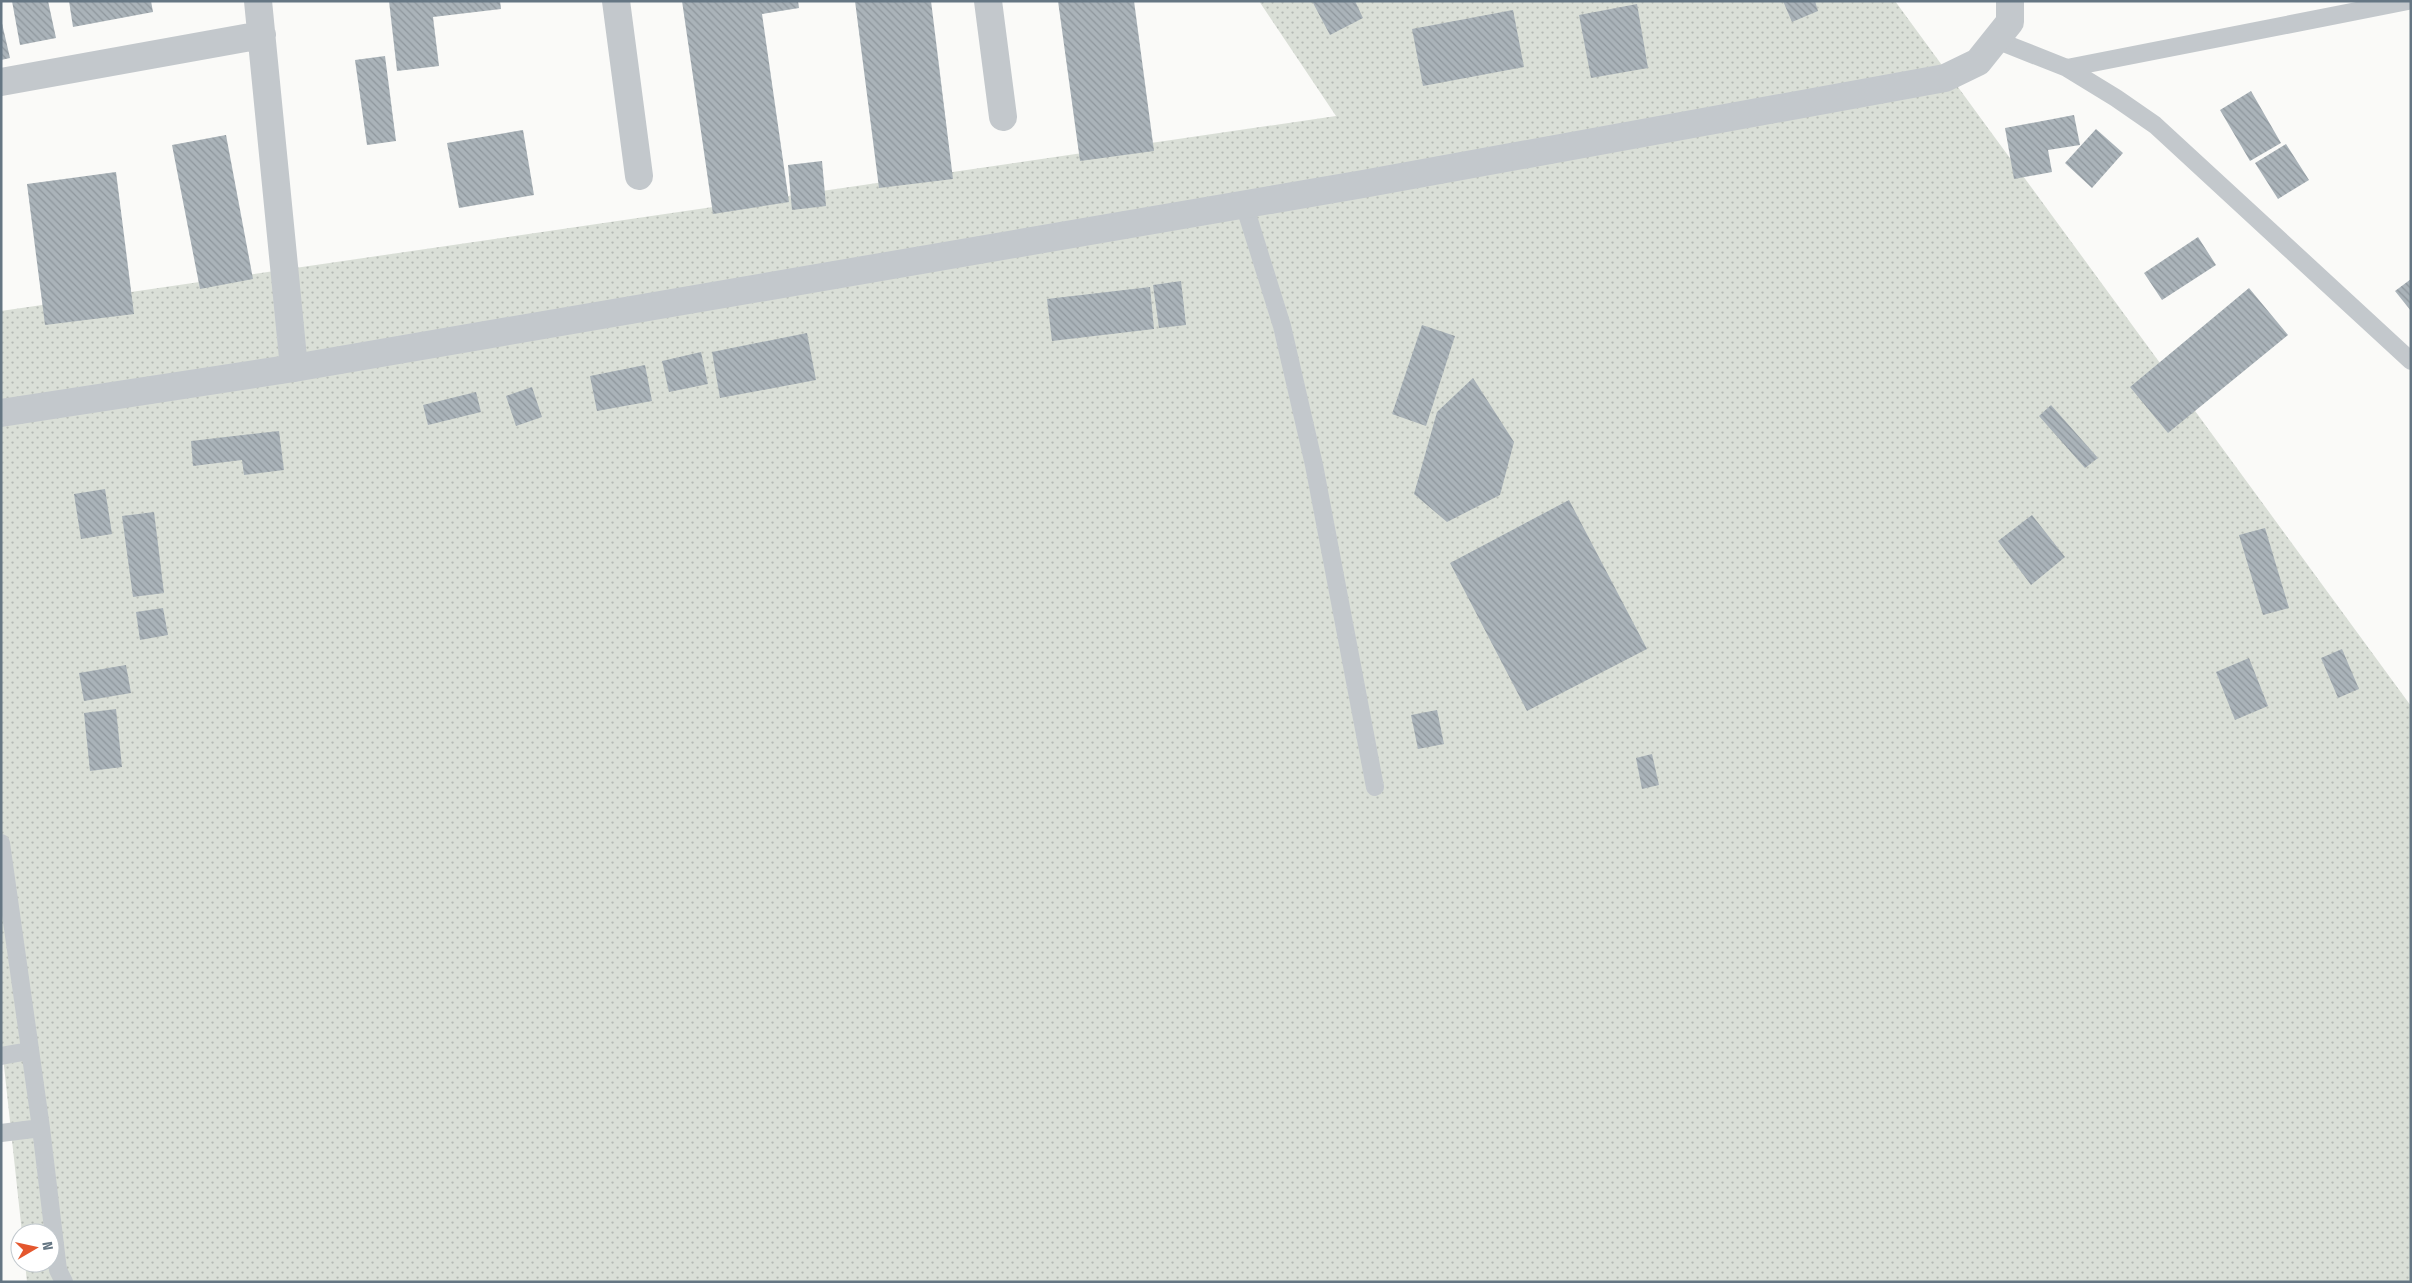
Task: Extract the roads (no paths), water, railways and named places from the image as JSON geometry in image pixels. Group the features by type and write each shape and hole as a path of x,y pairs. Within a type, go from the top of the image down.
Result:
{"street":[{"path":"258,1 294,368"},
{"path":"616,1 639,176"},
{"path":"988,1 1004,117"},
{"path":"1,413 294,368 1244,204 1945,78 1978,62 2010,22 2010,1"},
{"path":"1,82 262,34"}],"lane":[{"path":"2067,68 2408,1"},
{"path":"1996,40 2067,68 2155,125 2411,361"},
{"path":"1244,204 1282,326 1314,464 1375,787"},
{"path":"1,843 41,1128 58,1270 64,1282"},
{"path":"1,1056 29,1051"},
{"path":"1,1133 41,1128"}]}
